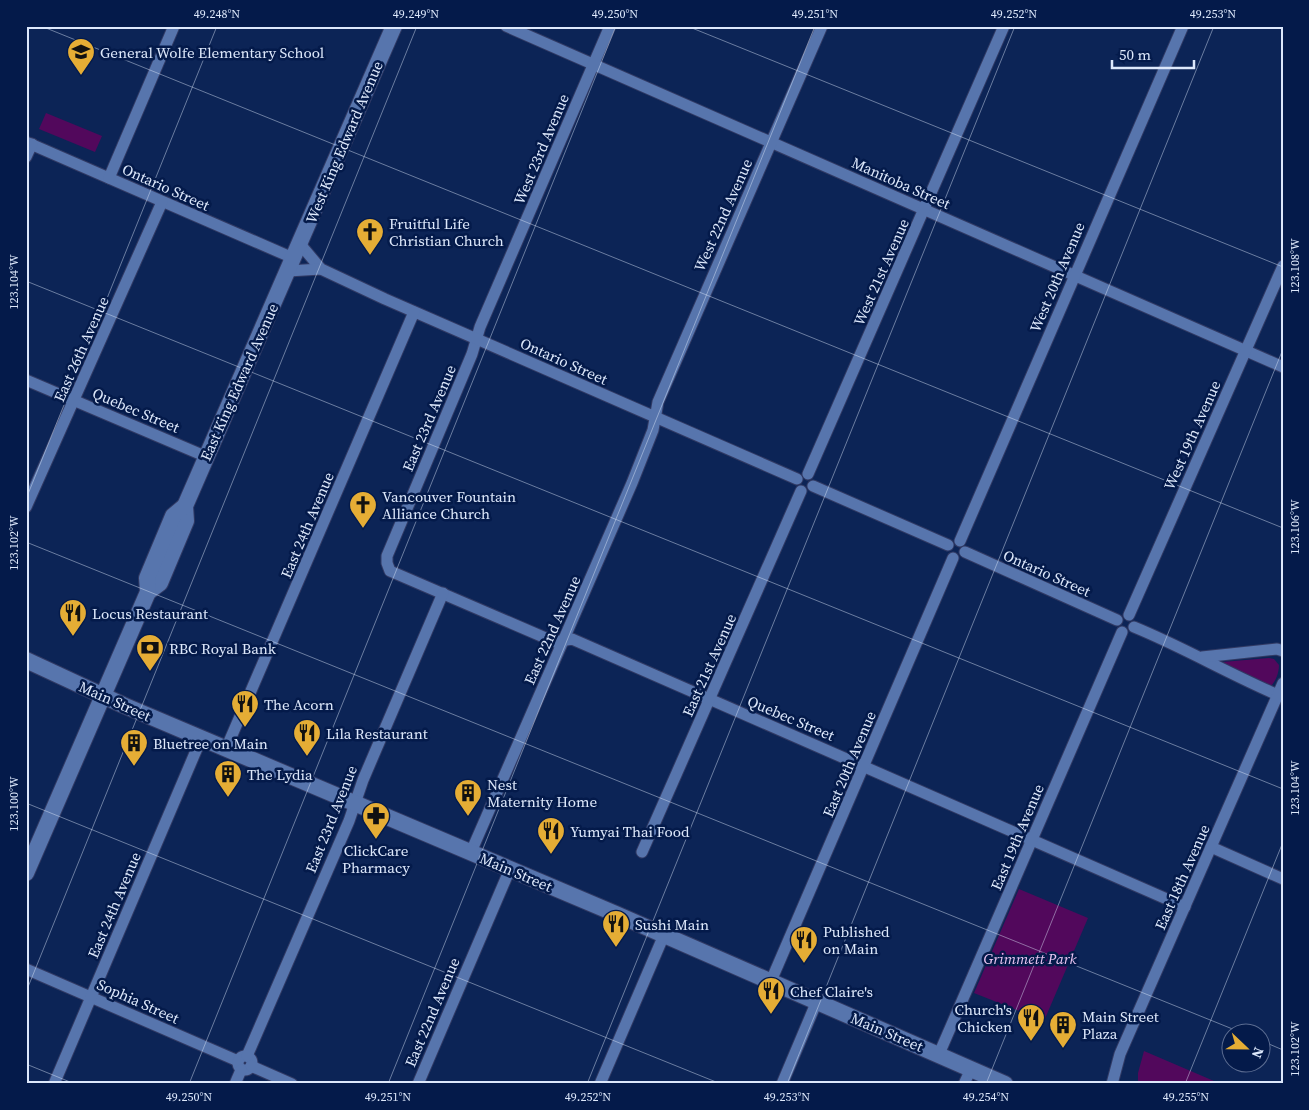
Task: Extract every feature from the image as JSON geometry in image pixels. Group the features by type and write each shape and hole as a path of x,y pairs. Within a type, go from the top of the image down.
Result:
{"main road":[{"name":"West King Edward Avenue","path":"294,258 394,26"},
{"name":"East King Edward Avenue","path":"26,873 148,592 147,578 173,516 185,506 294,258"},
{"name":"Main Street","path":"26,660 202,739 471,852 939,1054 967,1076 1005,1084"}],"street":[{"path":"109,178 174,26"},
{"name":"Manitoba Street","path":"506,26 1283,368"},
{"name":"West 23rd Avenue","path":"477,340 480,326 610,26"},
{"name":"West 22nd Avenue","path":"655,418 658,402 822,26"},
{"name":"West 21st Avenue","path":"808,474 1004,26"},
{"name":"West 20th Avenue","path":"960,541 1183,26"},
{"path":"26,157 29,143"},
{"name":"Ontario Street","path":"29,143 321,269 477,340 797,479"},
{"name":"East 26th Avenue","path":"26,508 162,202"},
{"name":"Ontario Street","path":"294,258 321,269"},
{"name":"West 19th Avenue","path":"1129,615 1283,266"},
{"name":"East 24th Avenue","path":"226,749 414,312"},
{"name":"East 23rd Avenue","path":"387,563 387,556 477,340"},
{"name":"Quebec Street","path":"26,380 207,457"},
{"name":"East 22nd Avenue","path":"471,852 642,459 653,430 655,418"},
{"path":"801,474 808,474 814,479 813,486 808,491 801,491 797,486 797,479 801,474"},
{"path":"813,486 948,545"},
{"name":"East 21st Avenue","path":"642,852 801,491"},
{"path":"953,541 960,541 964,546 965,552 960,558 953,558 948,552 948,545 953,541"},
{"name":"Ontario Street","path":"965,552 1117,620"},
{"name":"East 20th Avenue","path":"771,981 953,558"},
{"name":"Quebec Street","path":"387,563 390,571 555,642 572,639 1185,906"},
{"name":"East 23rd Avenue","path":"236,1084 349,822 354,802 442,593"},
{"path":"1122,615 1129,615 1134,620 1134,627 1129,632 1122,632 1117,627 1117,620 1122,615"},
{"path":"1134,627 1278,695"},
{"name":"East 19th Avenue","path":"939,1054 1122,632"},
{"path":"1202,658 1277,649 1283,652"},
{"name":"East 18th Avenue","path":"1112,1084 1120,1054 1283,683"},
{"name":"East 24th Avenue","path":"54,1084 202,739"},
{"path":"1211,847 1283,878"},
{"name":"East 22nd Avenue","path":"418,1084 510,869"},
{"path":"600,1084 664,935"},
{"name":"Sophia Street","path":"26,969 292,1084"},
{"path":"782,1084 817,1001"}],"green space":[{"path":"46,113 102,136 95,152 39,129"},
{"path":"1274,659 1279,665 1277,676 1271,686 1222,665 1222,662"},
{"name":"Grimmett Park","path":"1019,889 1088,918 1044,1021 974,993"},
{"path":"1144,1051 1221,1084 1138,1084 1138,1073"}],"place":[{"name":"General Wolfe Elementary School","path":"81,76"},
{"name":"Fruitful Life Christian Church","path":"370,256"},
{"name":"Vancouver Fountain Alliance Church","path":"363,529"},
{"name":"Locus Restaurant","path":"73,637"},
{"name":"RBC Royal Bank","path":"150,672"},
{"name":"The Acorn","path":"245,728"},
{"name":"Lila Restaurant","path":"307,757"},
{"name":"Bluetree on Main","path":"134,767"},
{"name":"The Lydia","path":"228,798"},
{"name":"Nest Maternity Home","path":"468,817"},
{"name":"ClickCare Pharmacy","path":"376,840"},
{"name":"Yumyai Thai Food","path":"551,855"},
{"name":"Sushi Main","path":"616,948"},
{"name":"Published on Main","path":"804,964"},
{"name":"Chef Claire's","path":"771,1015"},
{"name":"Church's Chicken","path":"1031,1042"},
{"name":"Main Street Plaza","path":"1063,1049"}]}
